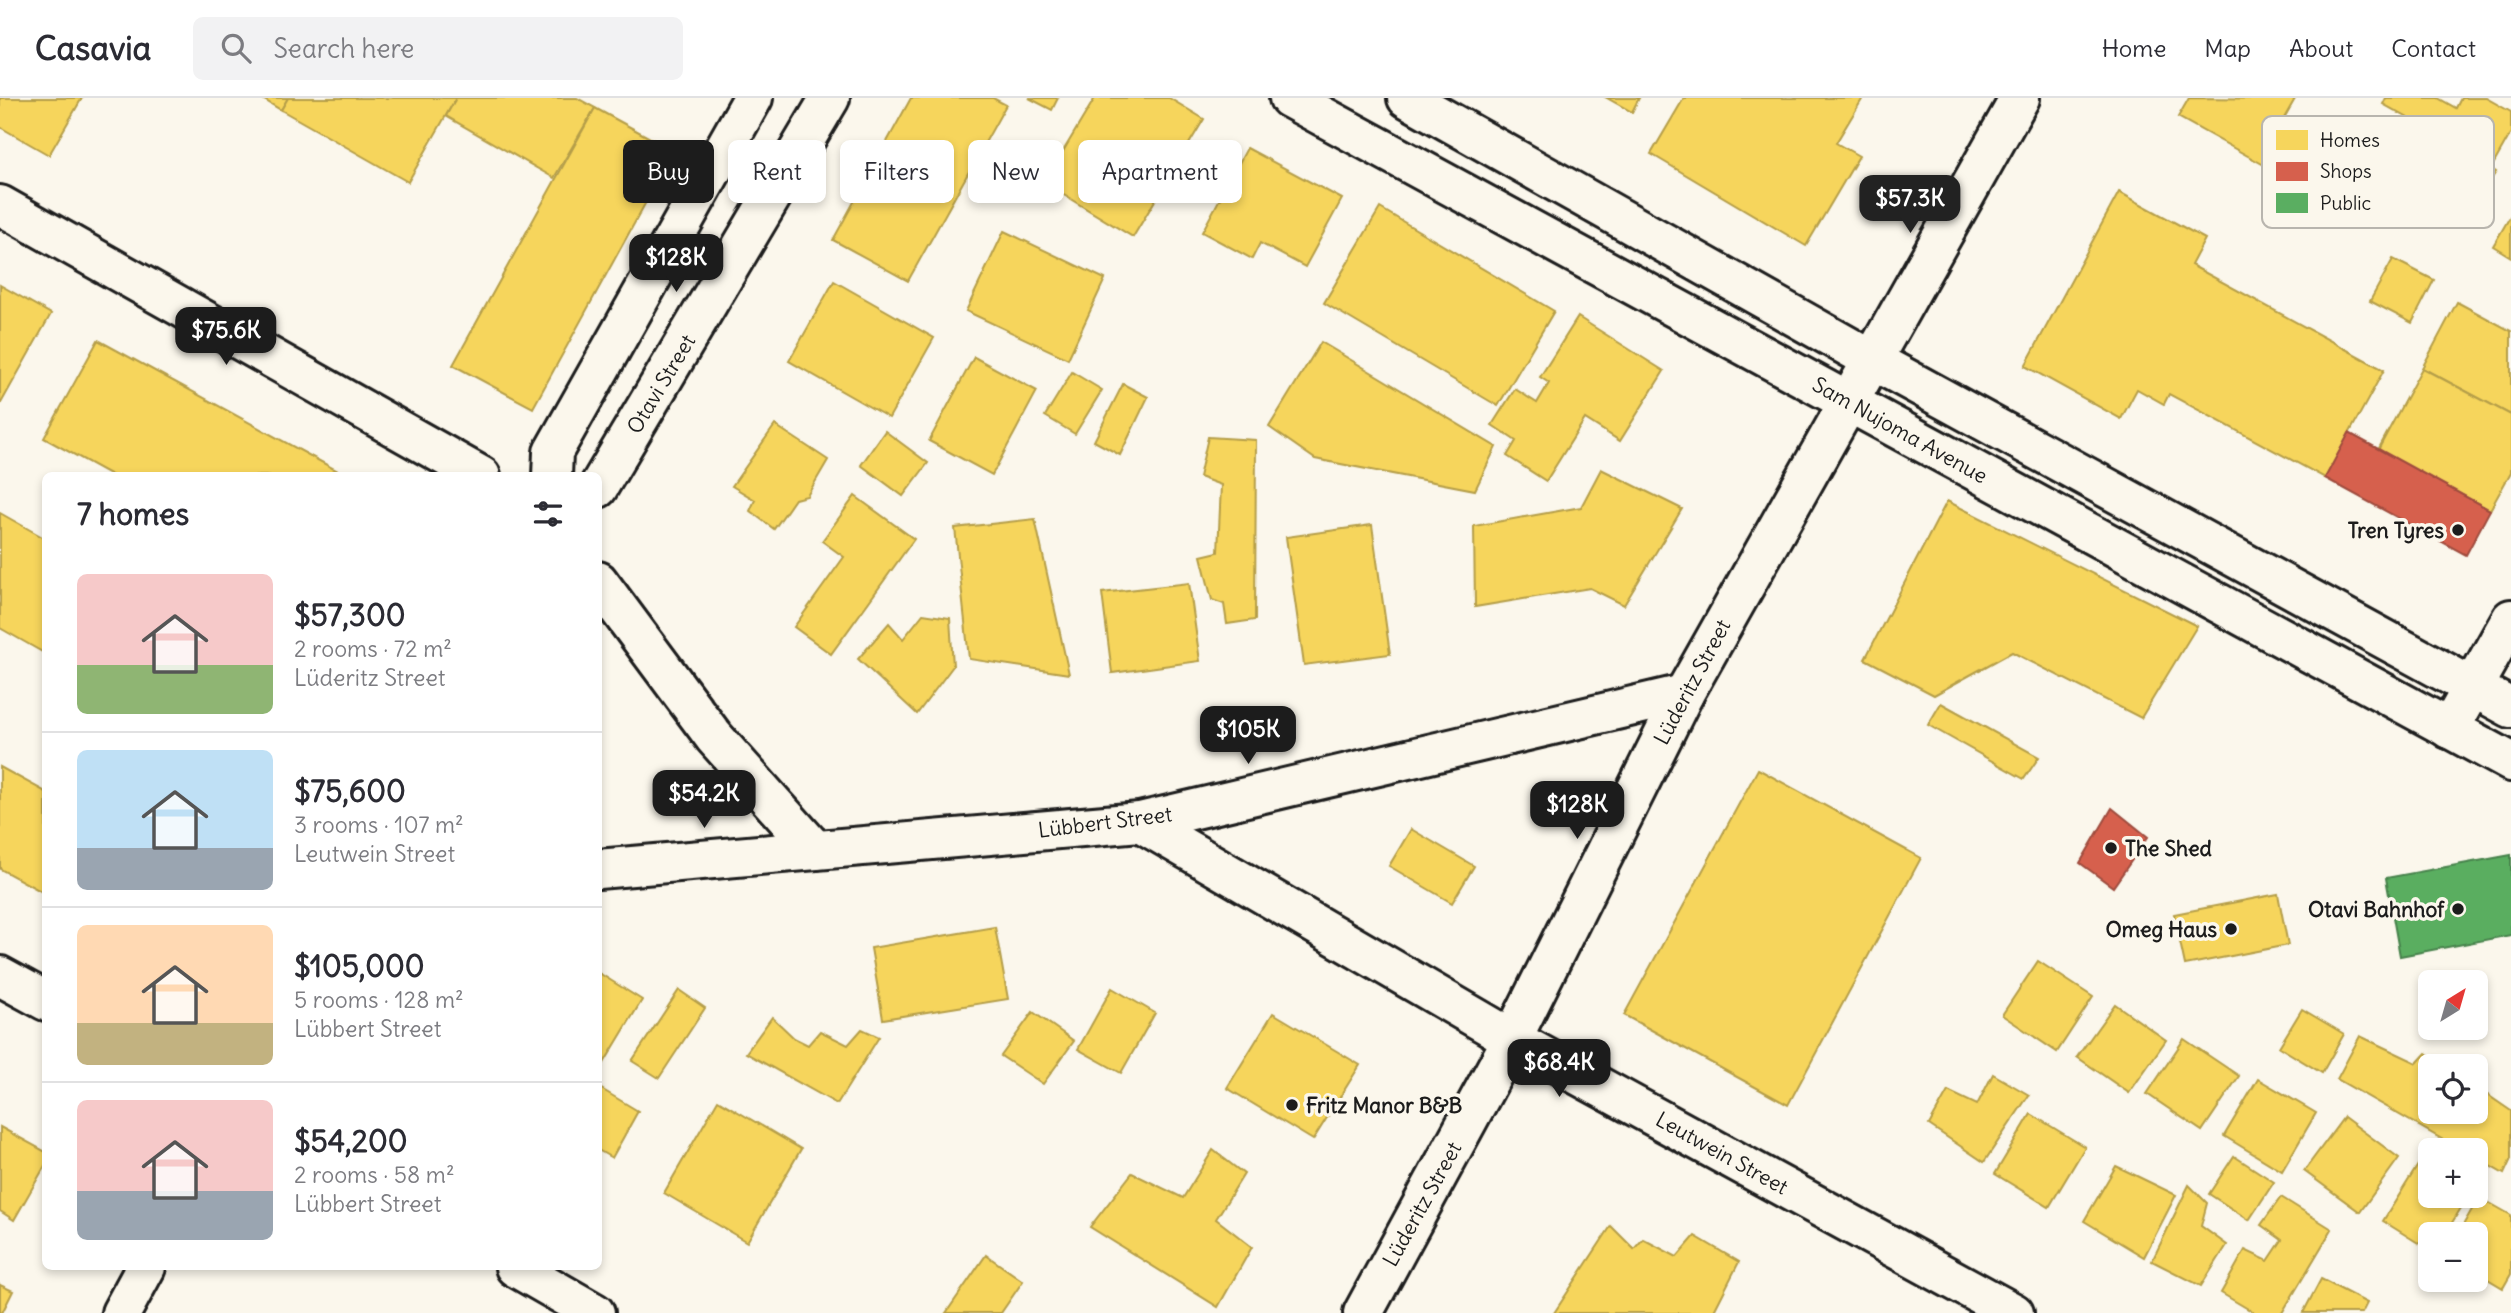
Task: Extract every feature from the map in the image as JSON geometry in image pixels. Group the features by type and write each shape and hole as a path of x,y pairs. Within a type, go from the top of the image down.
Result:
{"main road":[{"path":"552,472 553,452 752,98"},
{"name":"Otavi Street","path":"602,481 830,98"},
{"name":"Sam Nujoma Avenue","path":"1289,98 2511,762"},
{"path":"1407,98 1874,361 2511,708"},
{"name":"Lüderitz Street","path":"1363,1313 1512,1039 1684,694 2020,98"},
{"path":"0,205 474,472"},
{"path":"602,586 714,737 815,850"},
{"path":"2449,729 2511,619"},
{"name":"Lübbert Street","path":"602,869 1140,822 1684,694"},
{"name":"Leutwein Street","path":"1140,822 1512,1039 2014,1313"},
{"path":"0,976 42,999"},
{"path":"121,1313 144,1270"},
{"path":"520,1270 595,1313"}],"building: Homes":[{"path":"0,98 82,98 49,155 0,127"},
{"path":"261,98 288,98 281,110"},
{"path":"288,98 456,98 408,182 281,110"},
{"path":"456,98 577,98 595,108 554,178 446,116"},
{"path":"911,98 993,98 1006,105 987,140 968,140 968,173 954,198 954,140 888,140"},
{"path":"1029,98 1058,98 1052,110"},
{"path":"1095,98 1169,98 1204,119 1191,140 1078,140 1078,203 1153,203 1133,237 1064,195 1064,150"},
{"path":"1607,98 1639,98 1632,112"},
{"path":"1684,98 1863,98 1836,143 1859,156 1806,246 1651,154"},
{"path":"2189,98 2295,99 2285,116 2262,116 2262,164 2178,117"},
{"path":"2386,98 2438,98 2456,108 2461,98 2486,98 2511,112 2511,133 2494,163 2494,116 2405,116 2383,104"},
{"path":"595,108 654,140 623,140 623,203 645,203 533,408 453,365"},
{"path":"1247,148 1342,199 1305,267 1260,243 1252,259 1202,232 1218,203 1242,203 1242,157"},
{"path":"2119,192 2205,239 2191,265 2384,370 2325,478 2169,394 2164,404 2137,389 2121,419 2025,366"},
{"path":"853,203 951,203 908,281 833,240"},
{"path":"1380,208 1554,311 1498,406 1324,303"},
{"path":"2511,215 2511,257 2493,246"},
{"path":"1004,231 1105,279 1068,359 966,311"},
{"path":"2393,259 2434,280 2412,323 2370,301"},
{"path":"834,281 934,338 889,418 789,361"},
{"path":"0,285 51,314 0,405"},
{"path":"2457,302 2511,331 2511,415 2422,368"},
{"path":"1578,317 1664,371 1620,441 1585,419 1546,481 1507,456 1516,441 1492,425 1515,389 1537,403 1549,383 1540,377"},
{"path":"98,340 340,472 106,472 44,438"},
{"path":"1321,342 1496,447 1475,490 1315,459 1269,427"},
{"path":"974,357 1037,391 992,475 929,441"},
{"path":"2422,368 2511,415 2511,472 2490,510 2378,450"},
{"path":"1072,372 1102,390 1075,434 1045,416"},
{"path":"1123,384 1148,397 1120,455 1094,441"},
{"path":"775,425 828,460 807,496 795,499 774,529 750,511 755,500 732,486"},
{"path":"885,431 928,463 903,496 861,465"},
{"path":"1208,437 1256,440 1255,620 1227,624 1224,604 1212,600 1201,556 1218,552 1221,485 1199,477"},
{"path":"1601,469 1682,509 1624,605 1590,588 1475,607 1474,526 1581,507"},
{"path":"855,496 914,539 831,654 794,627 844,557 822,541"},
{"path":"1947,501 2197,626 2141,718 2012,652 1934,695 1865,659"},
{"path":"0,513 42,537 42,652 0,628"},
{"path":"1035,519 1069,674 969,659 955,528"},
{"path":"1372,525 1390,654 1304,665 1286,537"},
{"path":"1189,583 1200,661 1112,673 1102,593"},
{"path":"923,614 950,618 953,666 917,714 858,659 889,623 903,639"},
{"path":"1941,703 2039,757 2024,779 1928,725"},
{"path":"0,767 42,790 42,892 0,869"},
{"path":"1758,769 1921,858 1788,1105 1624,1015"},
{"path":"1411,829 1474,866 1452,903 1389,866"},
{"name":"Omeg Haus","path":"2278,894 2288,945 2185,965 2174,914"},
{"path":"995,927 1008,999 883,1019 871,948"},
{"path":"2038,961 2093,997 2057,1052 2002,1015"},
{"path":"602,975 642,1000 602,1066"},
{"path":"1112,988 1155,1013 1121,1073 1078,1049"},
{"path":"679,990 705,1008 659,1078 632,1061"},
{"path":"2115,1004 2166,1040 2129,1093 2077,1057"},
{"path":"2302,1009 2344,1034 2322,1073 2279,1047"},
{"path":"1033,1012 1074,1041 1043,1084 1001,1056"},
{"path":"1273,1013 1360,1065 1313,1140 1227,1088"},
{"path":"772,1017 794,1038 808,1045 820,1031 848,1045 862,1029 879,1037 837,1104 746,1053"},
{"path":"2360,1036 2418,1062 2418,1124 2488,1124 2488,1095 2511,1111 2511,1159 2504,1174 2488,1165 2488,1138 2440,1138 2337,1079"},
{"path":"2184,1039 2239,1076 2202,1131 2147,1094"},
{"path":"1993,1074 2029,1095 1984,1162 1929,1125 1948,1091 1977,1105"},
{"path":"2258,1079 2316,1113 2282,1171 2224,1136"},
{"path":"602,1089 638,1111 612,1158 602,1152"},
{"path":"718,1100 801,1149 747,1242 664,1193"},
{"path":"2031,1114 2085,1147 2049,1207 1995,1174"},
{"path":"2344,1117 2399,1158 2360,1212 2304,1171"},
{"path":"0,1127 42,1150 42,1171 14,1220 0,1211"},
{"path":"1213,1150 1244,1174 1216,1219 1252,1247 1218,1307 1090,1227 1132,1173 1183,1198"},
{"path":"2234,1156 2274,1182 2249,1220 2209,1194"},
{"path":"2418,1165 2418,1208 2461,1208 2452,1222 2418,1222 2418,1243 2383,1221"},
{"path":"2116,1166 2176,1195 2144,1257 2084,1221"},
{"path":"2189,1185 2207,1203 2201,1226 2227,1245 2201,1286 2152,1261"},
{"path":"2281,1197 2332,1229 2282,1313 2255,1313 2221,1293 2245,1250 2268,1261 2282,1240 2261,1225"},
{"path":"2488,1202 2511,1215 2511,1274 2503,1288 2488,1279 2488,1222 2465,1222 2473,1208 2488,1208"},
{"path":"1611,1226 1634,1249 1643,1239 1677,1257 1695,1236 1739,1262 1713,1313 1554,1313"},
{"path":"986,1255 1023,1281 1001,1313 946,1313"},
{"path":"2321,1279 2367,1303 2362,1313 2303,1313"},
{"path":"0,1285 13,1291 2,1313 0,1313"}],"building: Shops":[{"path":"2349,433 2490,510 2466,555 2325,478"},
{"path":"2112,808 2148,837 2113,887 2080,863"}],"building: Public":[{"path":"2511,855 2511,935 2400,956 2386,878"}],"place":[{"name":"Tren Tyres","path":"2458,530"},
{"name":"The Shed","path":"2111,848"},
{"name":"Otavi Bahnhof","path":"2458,909"},
{"name":"Omeg Haus","path":"2231,929"},
{"name":"Fritz Manor B&B","path":"1292,1105"}]}
